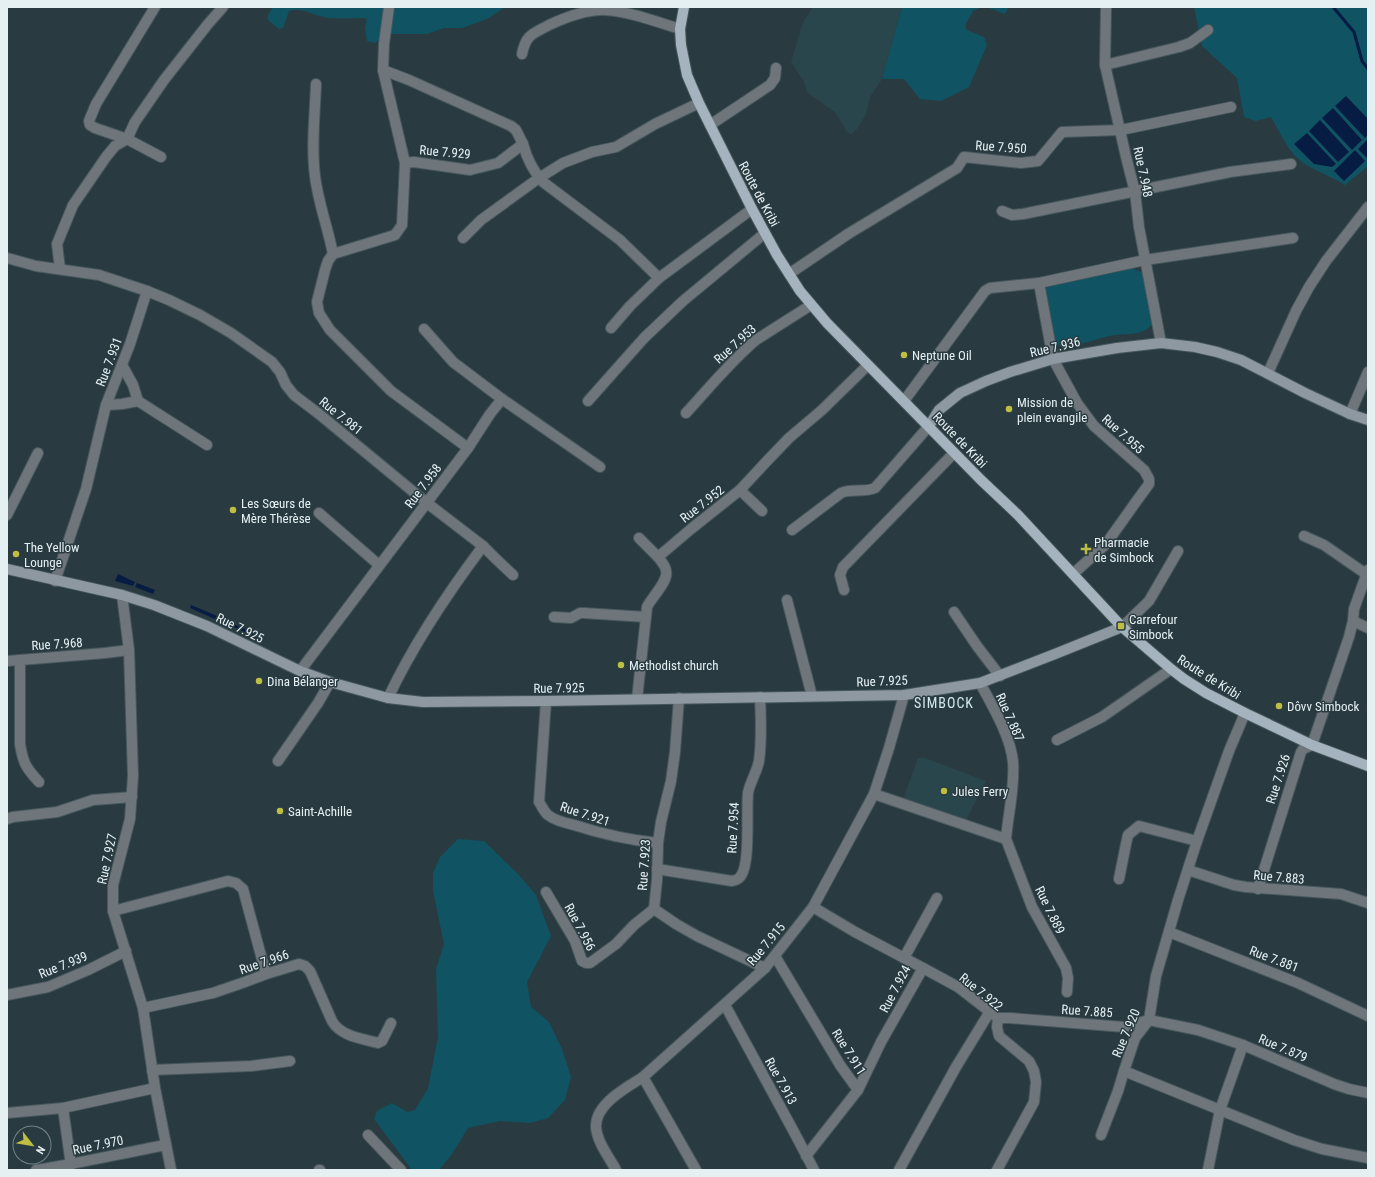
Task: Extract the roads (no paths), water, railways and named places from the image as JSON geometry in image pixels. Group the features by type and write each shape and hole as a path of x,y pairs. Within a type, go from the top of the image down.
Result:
{"main road":[{"name":"Route de Kribi","path":"684,7 680,29 681,45 687,75 721,150 752,209 789,274 811,305 954,453 1022,520 1122,627 1184,679 1206,693 1312,745 1368,766"}],"street":[{"path":"155,7 96,104 89,121 90,125 95,128 127,139 161,157"},
{"path":"60,269 57,244 73,205 115,146 127,139 135,122 164,80 223,7"},
{"path":"389,7 384,44 383,70 405,163"},
{"name":"Rue 7.948","path":"1106,7 1105,65 1135,192 1139,227 1160,343"},
{"path":"522,54 528,36 556,22 592,10 606,10 625,13 680,29"},
{"path":"1105,65 1179,48 1190,43 1208,30"},
{"path":"710,125 770,85 774,78 776,68"},
{"path":"383,70 409,80 511,126 516,130 527,158 538,178 559,196 620,240 659,278"},
{"path":"316,84 314,152 315,174 317,190 333,254 328,261 317,302 319,312 330,330 391,391 468,448"},
{"path":"463,238 481,220 538,178 563,163 576,157 616,146 655,124 699,103"},
{"name":"Rue 7.950","path":"789,274 848,234 958,168 964,157 1021,163 1038,161 1062,132 1121,130 1232,107"},
{"name":"Rue 7.929","path":"333,254 395,235 400,230 402,225 405,163 414,162 470,170 498,163 522,144"},
{"path":"1002,211 1012,215 1023,214 1230,172 1291,164"},
{"path":"1268,373 1296,311 1310,287 1326,261 1368,206"},
{"path":"611,328 630,306 659,278 752,209"},
{"path":"588,401 644,338 683,301 765,233"},
{"path":"904,400 985,291 990,288 1039,283 1145,260 1293,238"},
{"path":"7,258 36,266 99,275 147,291"},
{"name":"Rue 7.955","path":"1039,283 1053,359 1076,403 1094,426 1144,470 1149,480 1149,484 1106,544 1073,574"},
{"name":"Rue 7.931","path":"55,581 86,489 106,405 130,344 147,291"},
{"name":"Rue 7.981","path":"147,291 169,300 231,333 272,362 280,372 286,386 294,395 427,503 483,546 513,575"},
{"name":"Rue 7.953","path":"686,413 725,369 749,346 811,305"},
{"path":"424,329 453,362 502,399 600,468"},
{"name":"Rue 7.936","path":"792,530 840,493 846,491 871,490 875,488 929,426 939,410 960,393 986,381 1053,359 1117,348 1160,343 1195,347 1241,360 1305,393 1350,414 1368,420"},
{"path":"122,365 133,385 138,401 207,445"},
{"name":"Rue 7.952","path":"658,557 740,490 789,438 822,410 868,365"},
{"path":"1350,414 1368,372"},
{"name":"Rue 7.958","path":"300,671 468,448 490,414 502,399"},
{"path":"106,405 138,401"},
{"path":"7,515 38,453"},
{"path":"844,590 840,575 843,566 954,453"},
{"path":"740,490 762,511"},
{"path":"319,513 379,565"},
{"path":"1304,536 1324,545 1367,572"},
{"path":"637,699 647,608 650,601 665,580 666,575 666,570 658,557 639,538"},
{"path":"388,698 402,667 417,642 444,599 483,546"},
{"path":"1122,627 1149,601 1178,551"},
{"name":"Rue 7.925","path":"7,569 122,595 154,605 206,626 300,671 330,682 388,698 423,702 904,695 980,683 1122,627"},
{"name":"Rue 7.926","path":"1258,889 1301,752 1303,749 1312,745 1353,621 1354,609 1367,572"},
{"name":"Rue 7.927","path":"122,595 129,650 133,756 132,797 130,819 113,885 112,911 143,1008 155,1088 171,1170"},
{"path":"787,600 812,696"},
{"path":"954,612 1000,676"},
{"path":"554,617 571,618 580,613 584,613 646,617"},
{"path":"1353,621 1368,628"},
{"name":"Rue 7.968","path":"39,782 28,770 22,756 20,744 20,660 129,650"},
{"path":"7,661 20,660"},
{"path":"1057,740 1102,717 1171,668"},
{"path":"278,761 318,703 330,682"},
{"name":"Rue 7.887","path":"980,683 1005,730 1013,761 1012,789 1006,839"},
{"name":"Rue 7.915","path":"616,1170 601,1143 596,1128 597,1117 602,1108 614,1096 643,1077 765,968 776,956 813,907 874,794 904,695"},
{"name":"Rue 7.954","path":"657,869 732,881 741,877 744,869 748,834 748,793 758,762 761,743 760,697"},
{"name":"Rue 7.923","path":"679,698 671,782 661,822 658,842 654,908 676,924 697,936 765,968"},
{"name":"Rue 7.921","path":"546,701 539,802 548,816 608,835 632,840 658,842"},
{"name":"Rue 7.920","path":"1245,713 1197,841 1156,976 1149,1020 1136,1038 1124,1071 1301,1142 1322,1149 1368,1158"},
{"path":"874,794 1006,839"},
{"path":"7,820 13,817 57,812 93,800 132,797"},
{"path":"1120,879 1128,835 1139,826 1197,841"},
{"name":"Rue 7.889","path":"1006,839 1032,907 1066,968 1068,975 1067,992"},
{"name":"Rue 7.883","path":"1188,870 1234,885 1258,889 1341,894 1368,903"},
{"path":"112,911 228,881 236,883 243,889 266,974"},
{"name":"Rue 7.956","path":"546,892 575,941 582,961 590,963 616,944 654,908"},
{"path":"904,958 937,898"},
{"name":"Rue 7.924","path":"813,907 855,932 923,968 881,1042 858,1090"},
{"name":"Rue 7.881","path":"1169,932 1305,986 1368,1016"},
{"name":"Rue 7.939","path":"7,995 48,987 88,970 126,951"},
{"name":"Rue 7.911","path":"776,956 840,1065 858,1090 806,1156"},
{"name":"Rue 7.966","path":"143,1008 213,993 299,964 305,966 310,971 335,1026 351,1035 378,1043 382,1041 391,1022"},
{"name":"Rue 7.922","path":"923,968 958,987 989,1013 998,1018 996,1027 999,1036 1029,1062 1034,1071 1036,1087 1034,1102 997,1170"},
{"name":"Rue 7.913","path":"724,1005 814,1170"},
{"path":"899,1170 956,1067 989,1013"},
{"name":"Rue 7.885","path":"998,1018 1124,1027 1149,1020 1198,1030 1243,1045"},
{"name":"Rue 7.879","path":"1208,1170 1220,1110 1243,1045 1334,1084 1368,1093"},
{"path":"152,1070 251,1066 290,1061"},
{"path":"1101,1135 1124,1071"},
{"path":"643,1077 696,1170"},
{"path":"7,1113 63,1108 155,1088"},
{"path":"63,1108 72,1165"},
{"path":"368,1135 401,1170"},
{"name":"Rue 7.970","path":"36,1170 72,1165 119,1154 166,1146"}],"waterway":[{"path":"1333,7 1354,32 1362,61 1368,69"}],"place":[{"name":"Neptune Oil","path":"904,355"},
{"name":"Mission de plein evangile","path":"1009,409"},
{"name":"Les Sœurs de Mère Thérèse","path":"233,510"},
{"name":"Pharmacie de Simbock","path":"1086,549"},
{"name":"The Yellow Lounge","path":"16,554"},
{"name":"Carrefour Simbock","path":"1121,626"},
{"name":"Methodist church","path":"621,665"},
{"name":"Dina Bélanger","path":"259,681"},
{"name":"Dôvv Simbock","path":"1279,706"},
{"name":"Jules Ferry","path":"944,791"},
{"name":"Saint-Achille","path":"280,811"}],"district":[{"name":"SIMBOCK","path":"944,703"}]}
